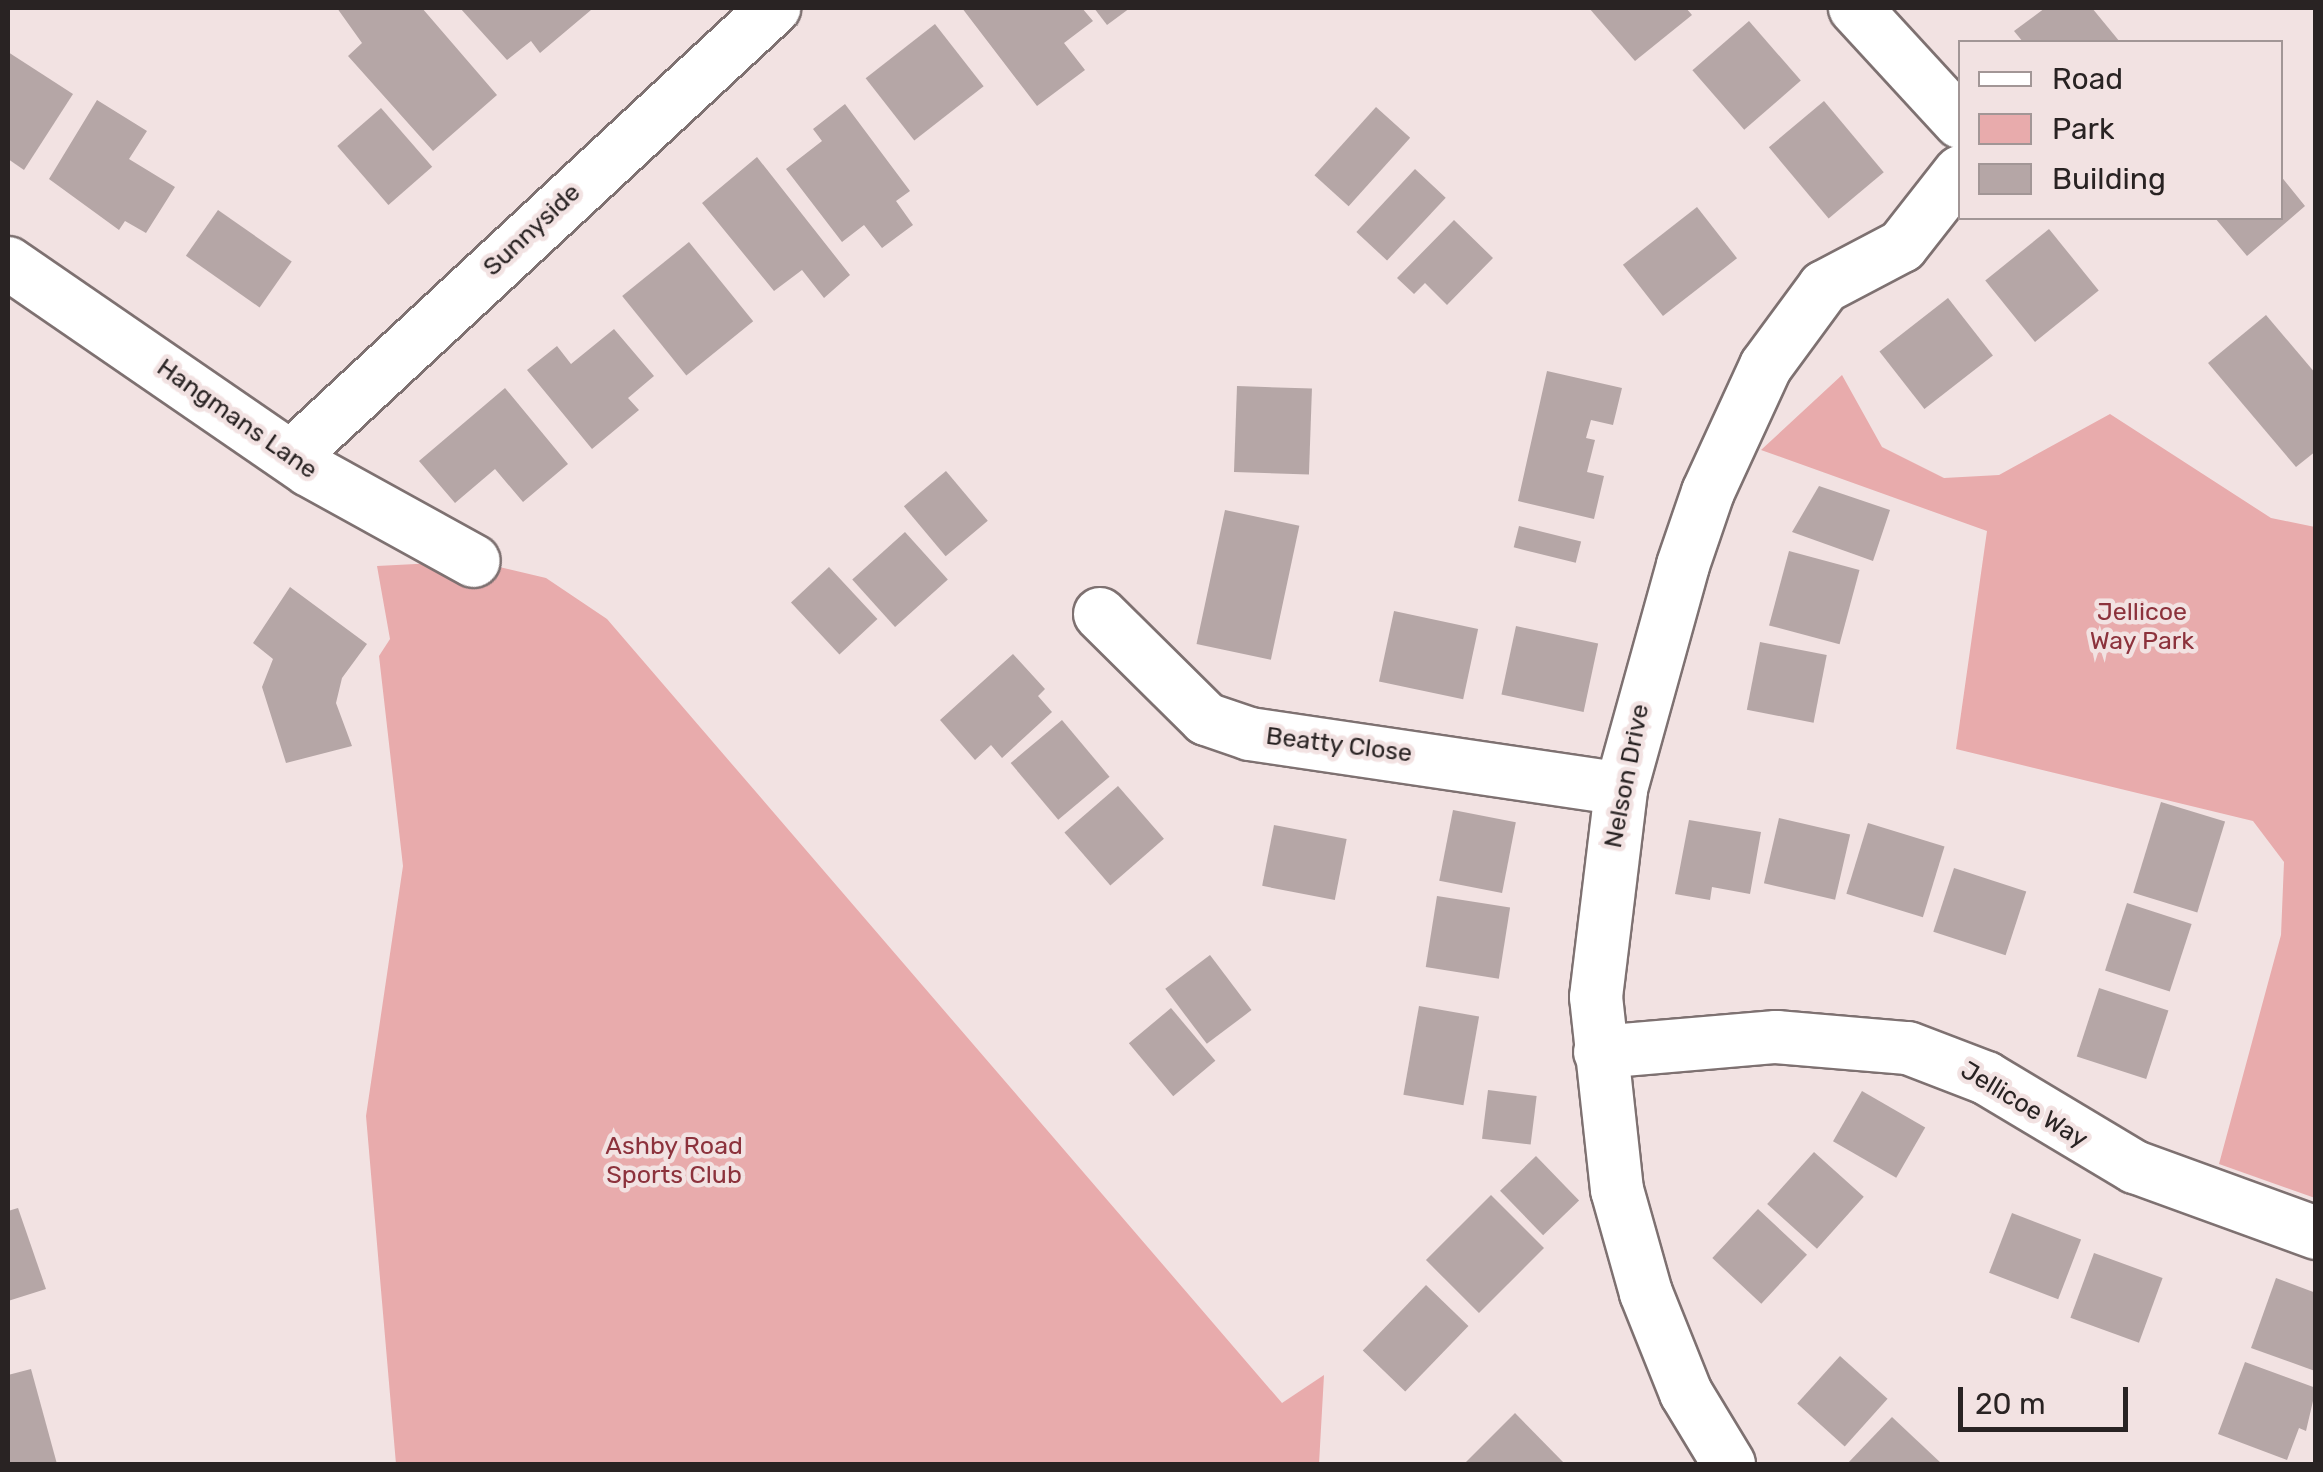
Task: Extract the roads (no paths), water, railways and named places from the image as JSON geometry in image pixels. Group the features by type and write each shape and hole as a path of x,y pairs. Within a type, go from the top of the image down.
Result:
{"street":[{"name":"Sunnyside","path":"293,455 774,8"},
{"path":"1856,8 1958,120"},
{"name":"Nelson Drive","path":"1729,1464 1686,1392 1646,1292 1617,1190 1596,997 1621,789 1683,564 1766,366 1824,287 1902,246 1958,175"},
{"name":"Hangmans Lane","path":"8,263 392,521 474,561"},
{"name":"Beatty Close","path":"1100,614 1206,719 1250,734 1621,789"},
{"name":"Jellicoe Way","path":"1600,1052 1776,1036 1908,1048 1986,1078 2135,1167 2316,1233"}],"park label":[{"name":"Jellicoe Way Park","path":"2142,628"},
{"name":"Ashby Road Sports Club","path":"674,1162"}]}
